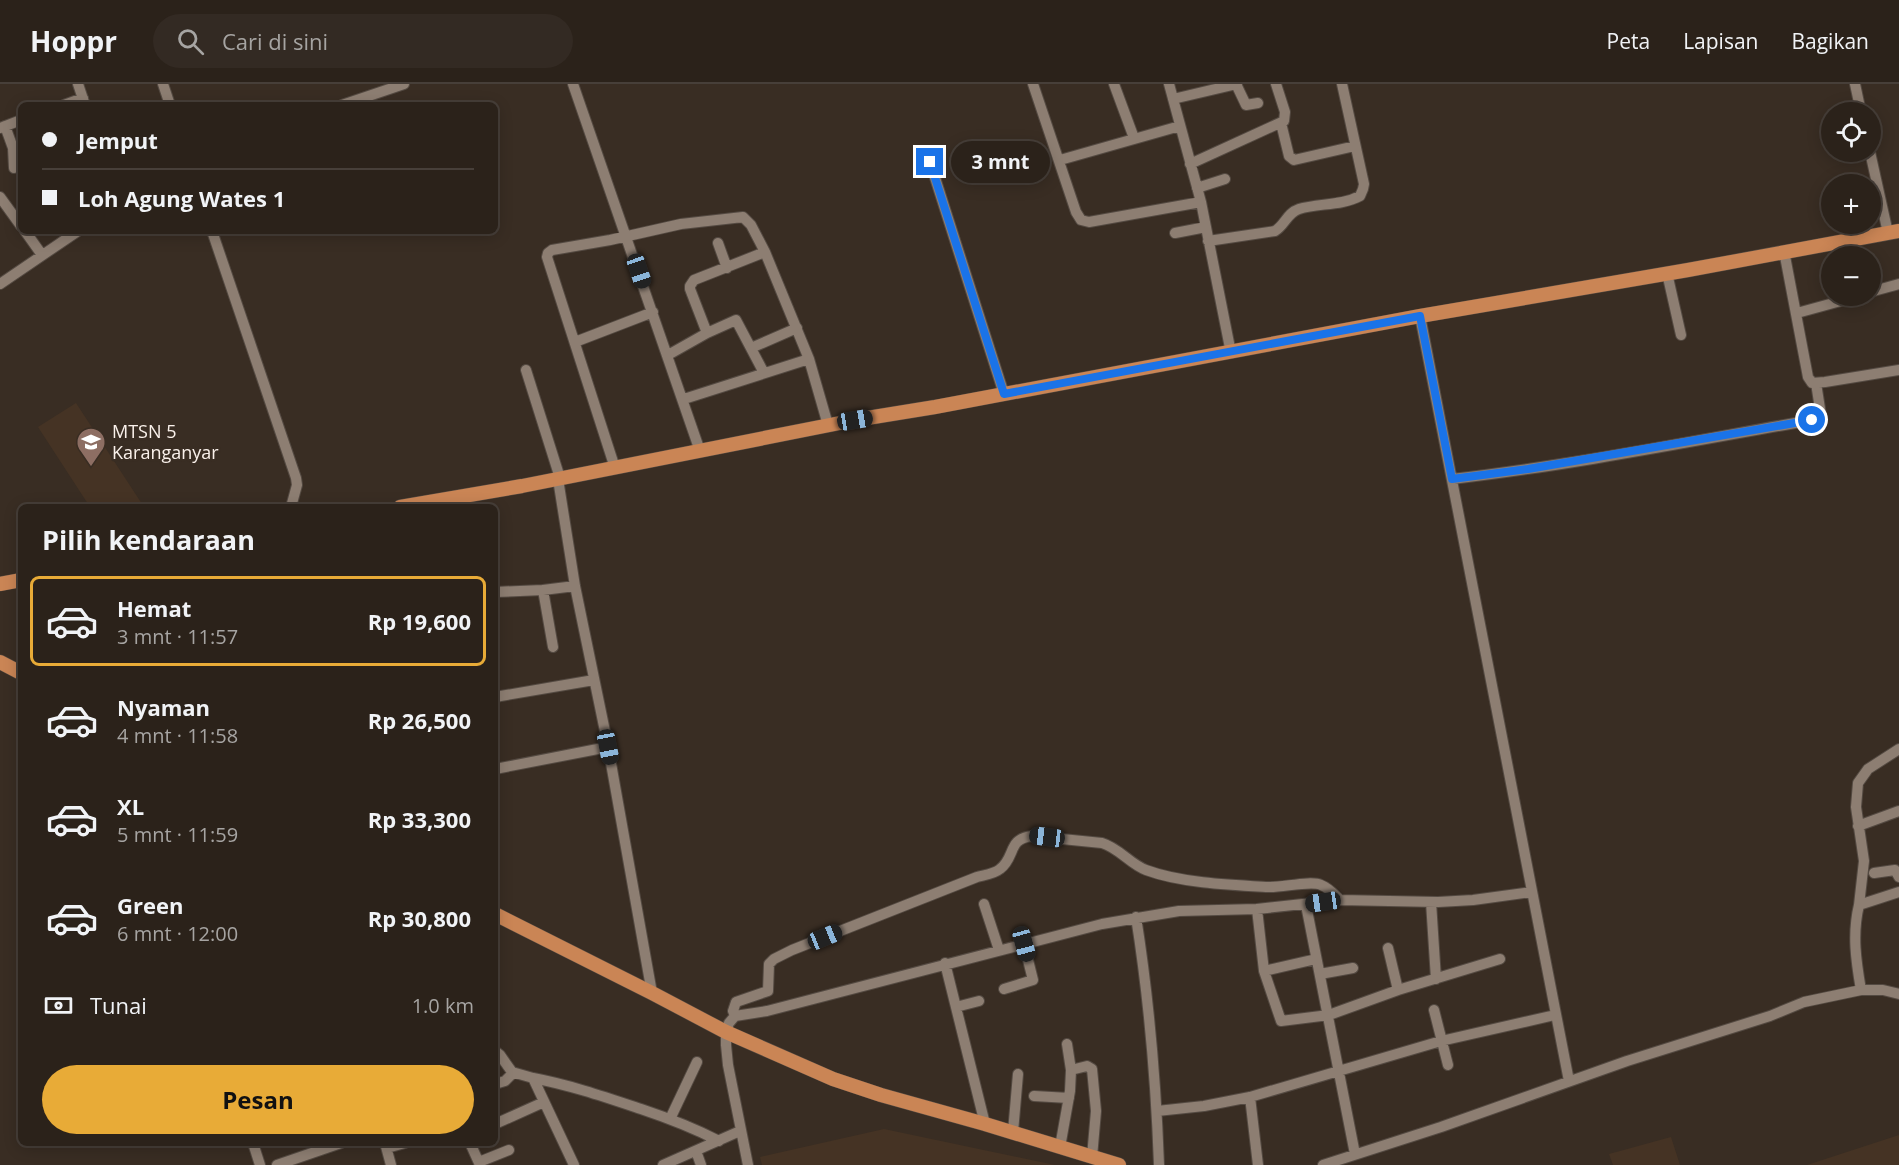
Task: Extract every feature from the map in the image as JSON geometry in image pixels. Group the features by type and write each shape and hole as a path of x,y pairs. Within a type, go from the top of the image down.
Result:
{"main road":[{"path":"444,503 828,425 1893,232"},
{"path":"0,584 18,581"},
{"path":"0,662 18,671"},
{"path":"498,916 652,993 726,1038 881,1095 1119,1165"}],"street":[{"path":"78,84 84,102"},
{"path":"163,84 169,102"},
{"path":"351,102 404,84"},
{"path":"573,84 684,399 700,451"},
{"path":"1047,84 1034,86 1076,212 1081,220 1201,202"},
{"path":"1114,84 1134,138"},
{"path":"1169,84 1201,202 1231,353"},
{"path":"1190,164 1281,123 1285,119 1285,112 1276,84"},
{"path":"1208,241 1275,231 1297,209 1360,196 1364,184 1342,84"},
{"path":"1855,84 1859,102"},
{"path":"1173,99 1231,85 1244,104 1250,105 1258,102"},
{"path":"14,168 13,148 3,127 18,121"},
{"path":"1281,123 1289,156 1294,160 1355,146"},
{"path":"1059,160 1180,126"},
{"path":"930,162 1004,394"},
{"path":"1873,162 1893,232"},
{"path":"1197,188 1225,179"},
{"path":"0,197 18,222"},
{"path":"615,468 547,257 552,250 681,224 742,217 751,225 765,252 809,359 828,425"},
{"path":"1174,233 1206,227"},
{"path":"27,234 42,255"},
{"path":"0,284 74,234"},
{"path":"213,234 295,473 297,485 292,504"},
{"path":"718,243 728,268"},
{"path":"1784,251 1808,377 1812,383 1899,370"},
{"path":"707,333 690,286 694,280 765,252"},
{"path":"1667,273 1681,335"},
{"path":"1881,289 1899,284"},
{"path":"1797,314 1824,306"},
{"path":"575,342 653,312"},
{"path":"1420,316 1569,1081"},
{"path":"668,355 736,320 764,373"},
{"path":"751,348 796,328"},
{"path":"684,399 809,359"},
{"path":"526,370 559,478 575,586 608,747 652,993"},
{"path":"1452,479 1587,460 1812,420 1821,415 1816,383"},
{"path":"498,592 575,586"},
{"path":"543,590 553,647"},
{"path":"498,696 594,680"},
{"path":"498,768 608,747"},
{"path":"1861,990 1855,954 1855,928 1863,861 1856,794 1858,783 1868,769 1899,749"},
{"path":"1858,826 1899,811"},
{"path":"735,1016 733,1011 736,1002 768,991 768,966 774,959 977,877 994,873 1008,861 1016,843 1025,837 1102,843 1109,845 1142,868 1172,878 1280,888 1315,883 1327,888 1340,900"},
{"path":"1874,873 1895,870 1899,878"},
{"path":"748,1165 728,1065 726,1038 729,1023 735,1016 767,1011 1102,924 1179,910 1257,909 1340,900 1431,902 1473,900 1532,892"},
{"path":"1859,905 1899,892"},
{"path":"1431,902 1436,979"},
{"path":"984,904 999,950"},
{"path":"1306,905 1355,1154"},
{"path":"1257,909 1264,970 1281,1021 1329,1015 1398,990 1500,959"},
{"path":"1136,917 1149,1006 1159,1165"},
{"path":"1004,989 1033,980 1024,944"},
{"path":"1388,948 1398,990"},
{"path":"1264,970 1316,959"},
{"path":"945,963 985,1124"},
{"path":"1320,974 1353,968"},
{"path":"1323,1165 1441,1127 1569,1081 1750,1023 1804,1002 1861,990 1883,990 1899,994"},
{"path":"956,1007 979,1001"},
{"path":"1434,1010 1449,1065"},
{"path":"1157,1111 1204,1106 1250,1096 1441,1041 1555,1015"},
{"path":"1060,1147 1069,1098 1071,1070 1067,1044"},
{"path":"498,1053 513,1073 576,1087 670,1119 719,1141"},
{"path":"670,1119 697,1062"},
{"path":"1071,1070 1087,1066 1092,1069 1096,1111 1092,1156"},
{"path":"498,1083 505,1081 513,1073"},
{"path":"1013,1132 1018,1074"},
{"path":"533,1078 574,1165"},
{"path":"1034,1096 1069,1098"},
{"path":"1250,1096 1258,1165"},
{"path":"498,1123 544,1102"},
{"path":"663,1165 740,1131"},
{"path":"254,1146 260,1165"},
{"path":"386,1146 391,1165"},
{"path":"471,1146 479,1163 509,1150"},
{"path":"277,1165 315,1147"},
{"path":"696,1151 701,1165"}],"shaded area":[{"name":"MTSN 5 Karanganyar","path":"76,403 142,504 88,504 38,427"},
{"path":"884,1129 1055,1165 762,1165 760,1157"},
{"path":"1899,1135 1899,1165 1807,1165"},
{"path":"1671,1137 1680,1165 1613,1165 1609,1154"}],"place":[{"name":"MTSN 5 Karanganyar","path":"91,468"}],"route":[{"path":"930,162 1004,394 1420,316 1452,479 1623,454 1812,420"}]}
